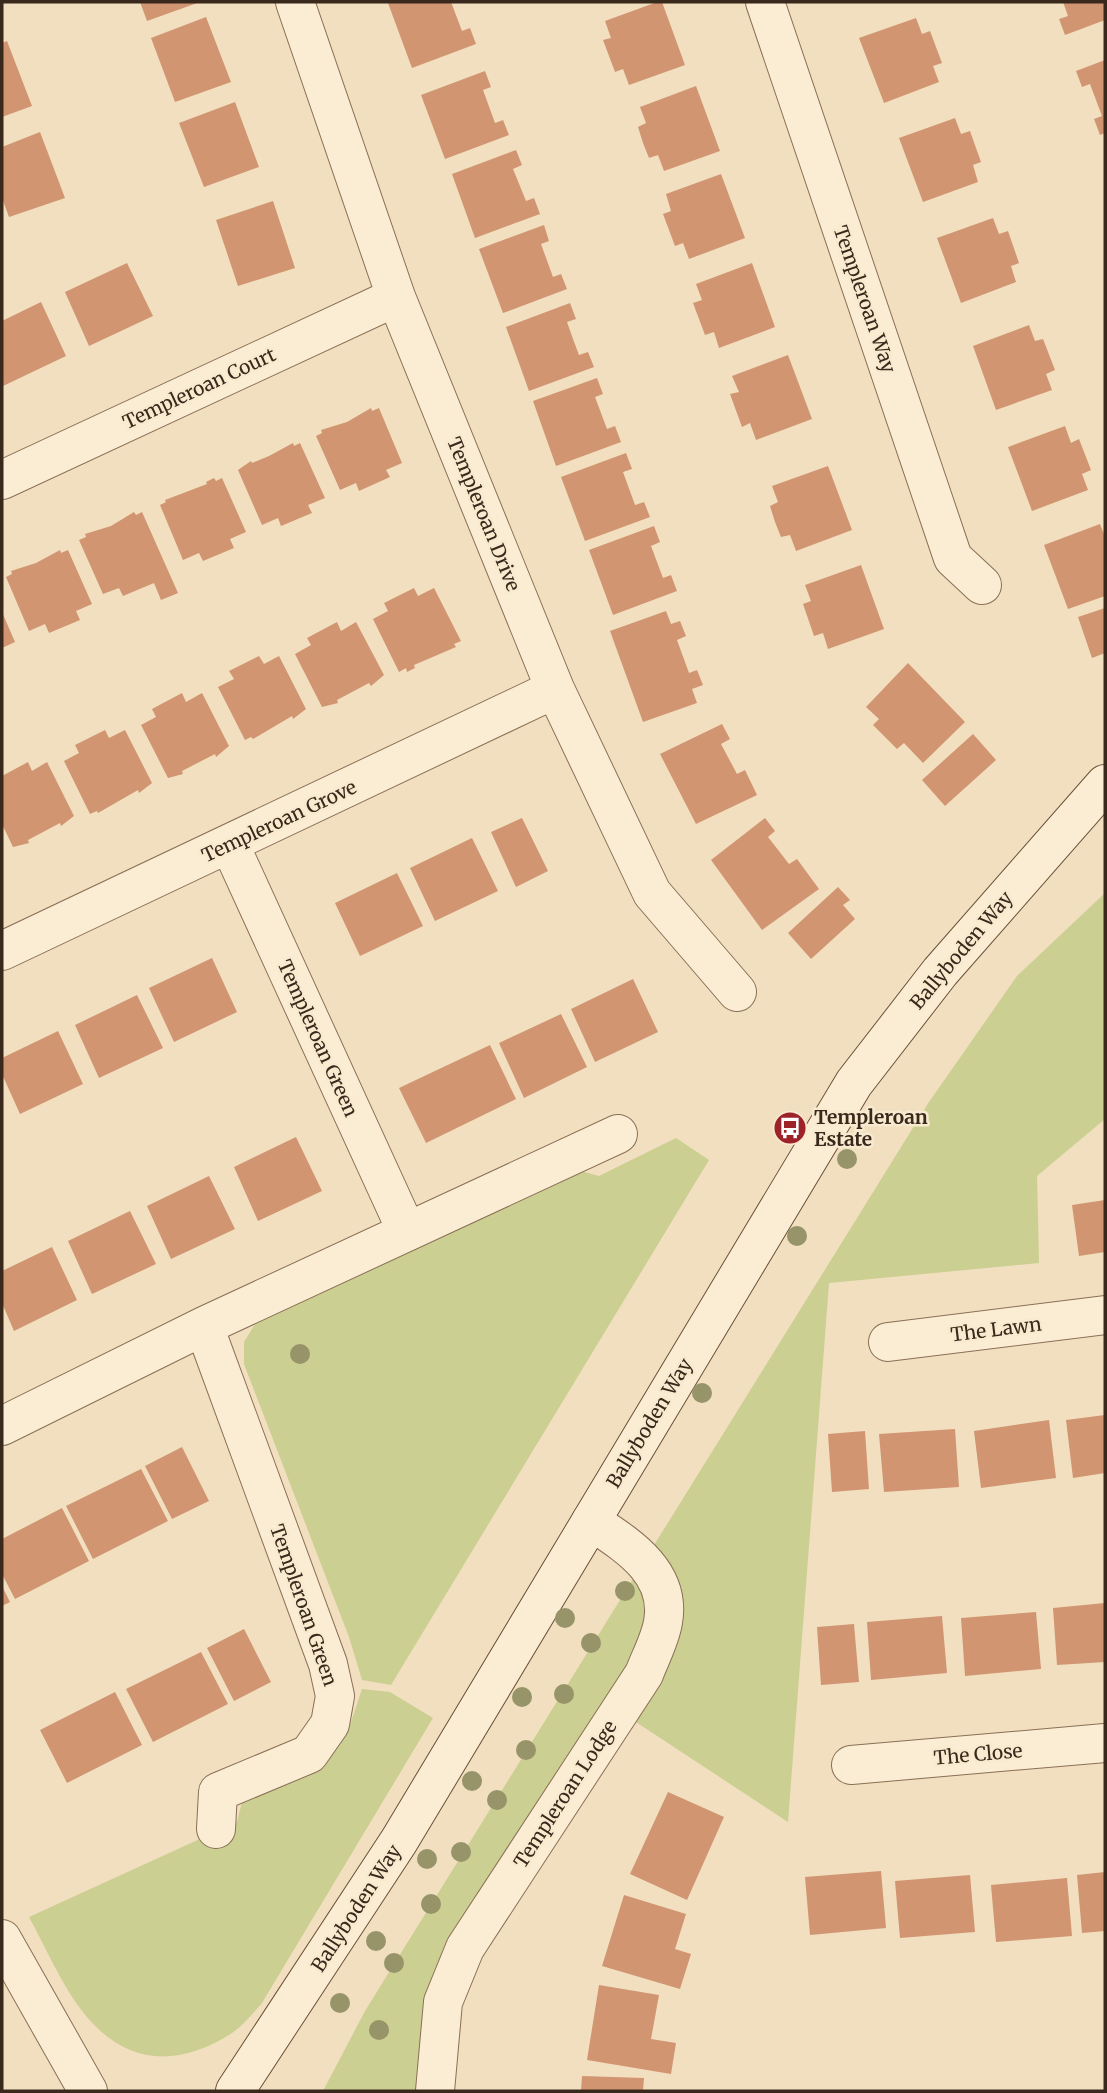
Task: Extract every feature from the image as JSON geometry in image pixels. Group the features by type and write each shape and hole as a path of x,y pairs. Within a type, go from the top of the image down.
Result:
{"street":[{"name":"Templeroan Drive","path":"295,2 396,297 555,689 652,893 737,992"},
{"name":"Templeroan Way","path":"765,2 953,558 982,585"},
{"name":"Templeroan Court","path":"2,480 396,297"},
{"name":"Templeroan Grove","path":"2,951 555,689"},
{"name":"Ballyboden Way","path":"235,2091 399,1841 854,1083 940,972 1105,785"},
{"name":"Templeroan Green","path":"230,845 407,1232"},
{"path":"2,1426 204,1326 618,1134"},
{"name":"The Lawn","path":"888,1342 1105,1315"},
{"name":"Templeroan Green","path":"204,1326 328,1664 335,1696 331,1724 309,1754 218,1792 216,1829"},
{"name":"Templeroan Lodge","path":"435,2091 443,2002 466,1948 644,1674 663,1624 660,1592 639,1553 591,1521"},
{"name":"The Close","path":"850,1765 1105,1743"},
{"path":"2,1939 88,2091"}],"green space":[{"path":"1105,893 1105,1119 1037,1176 1039,1263 829,1283 788,1822 610,1705 503,1871 426,2091 323,2091 365,2011 929,1102 1017,976"},
{"path":"676,1138 709,1160 391,1685 362,1680 349,1637 244,1364 244,1342 257,1321 581,1171 599,1176"},
{"path":"362,1689 390,1692 433,1718 262,2003 232,2033 191,2052 152,2056 115,2042 98,2029 74,2000 29,1917 237,1822 242,1802 332,1751 348,1731"}],"building":[{"path":"140,2 200,2 147,21"},
{"path":"451,2 462,31 470,28 476,44 412,68 388,3"},
{"path":"662,2 685,65 629,85 623,69 615,72 603,40 611,38 605,21"},
{"path":"1063,2 1105,2 1105,20 1065,35 1059,19 1068,16"},
{"path":"206,17 231,82 175,102 151,38"},
{"path":"916,18 922,34 930,31 942,63 933,66 939,82 884,103 859,38"},
{"path":"7,41 32,106 2,117 2,43"},
{"path":"1105,60 1105,133 1100,135 1094,119 1102,116 1090,84 1082,87 1076,71"},
{"path":"485,71 491,87 483,90 495,123 503,120 509,135 445,159 421,95"},
{"path":"696,86 720,151 664,171 658,155 649,158 643,143 638,127 646,123 640,107"},
{"path":"235,102 259,167 204,187 179,123"},
{"path":"955,118 961,134 970,131 981,162 973,165 978,182 923,202 899,138"},
{"path":"40,132 65,198 9,217 2,198 2,147"},
{"path":"516,150 522,165 513,169 526,201 534,198 540,214 475,238 452,174"},
{"path":"721,174 745,238 689,259 683,243 675,246 663,214 671,211 666,194"},
{"path":"273,201 295,268 238,286 216,220"},
{"path":"993,218 999,234 1008,231 1019,263 1011,266 1016,282 961,303 937,238"},
{"path":"544,225 549,241 541,244 553,277 561,274 567,289 503,313 479,249"},
{"path":"127,263 153,316 89,346 65,292"},
{"path":"752,263 775,327 719,348 714,332 705,335 693,303 702,300 696,284"},
{"path":"41,302 66,356 3,386 2,321"},
{"path":"570,303 576,319 567,322 579,355 588,352 594,367 529,391 506,327"},
{"path":"1029,325 1035,341 1043,339 1055,370 1046,374 1052,390 996,410 973,346"},
{"path":"788,355 812,419 756,440 750,423 742,427 730,394 739,392 732,376"},
{"path":"597,378 603,394 595,397 607,429 615,426 621,442 556,466 533,401"},
{"path":"371,408 372,411 379,408 402,463 386,470 390,477 359,491 356,483 340,490 316,436 322,433 321,430 347,422"},
{"path":"1065,426 1071,443 1079,439 1091,470 1082,474 1088,490 1032,511 1008,447"},
{"path":"293,443 294,446 300,443 325,498 308,505 312,513 281,526 278,518 262,525 238,470 251,461 252,463 269,456"},
{"path":"626,453 632,469 623,472 635,505 644,502 650,517 585,541 561,477"},
{"path":"828,466 852,530 796,551 790,535 781,537 775,522 770,506 778,502 772,486"},
{"path":"214,478 216,481 222,478 246,532 230,539 234,548 203,561 199,553 183,560 160,505 166,502 165,500 207,484 206,482"},
{"path":"134,512 136,515 142,512 178,593 161,600 154,583 123,596 119,588 103,594 79,540 86,537 85,534 111,526"},
{"path":"1100,524 1105,537 1105,596 1068,609 1044,545"},
{"path":"654,526 660,542 651,546 663,578 671,575 677,591 613,615 589,550"},
{"path":"60,550 61,553 68,550 92,604 76,611 80,620 49,633 45,624 29,631 6,577 12,574 11,571 36,563"},
{"path":"861,565 884,629 828,649 823,633 814,636 803,604 811,601 805,585"},
{"path":"414,588 418,596 434,588 461,641 454,644 456,647 414,665 415,668 407,672 406,668 399,672 373,619 388,611 384,603"},
{"path":"1105,608 1105,653 1092,658 1078,617"},
{"path":"666,611 671,624 680,621 686,636 677,640 689,673 697,670 703,685 692,689 697,703 643,722 610,631"},
{"path":"2,612 15,642 2,648"},
{"path":"337,622 341,631 356,622 384,675 371,686 369,683 337,700 338,703 322,707 295,654 311,645 307,638"},
{"path":"259,656 264,664 279,656 306,709 293,719 292,716 253,739 251,737 245,740 218,687 234,679 229,671"},
{"path":"908,663 965,722 923,763 904,743 897,749 873,725 879,719 866,707"},
{"path":"182,693 186,702 202,693 229,746 216,757 215,754 182,771 183,774 168,778 141,725 156,717 152,709"},
{"path":"722,724 730,739 721,744 737,774 745,770 757,795 696,824 660,754"},
{"path":"105,730 109,738 125,730 152,783 139,793 138,790 98,813 97,811 90,814 64,761 79,753 75,745"},
{"path":"973,734 996,760 945,806 922,780"},
{"path":"28,762 32,771 47,762 74,816 61,826 60,823 28,840 29,843 13,847 2,824 2,776"},
{"path":"522,818 548,871 516,887 491,832"},
{"path":"765,818 775,831 768,837 789,864 797,859 819,889 762,930 711,860"},
{"path":"472,838 498,891 435,921 410,868"},
{"path":"397,873 423,926 360,956 335,903"},
{"path":"838,887 850,900 843,905 855,919 811,959 788,933"},
{"path":"212,958 237,1012 174,1042 149,988"},
{"path":"633,979 658,1032 595,1062 571,1009"},
{"path":"137,995 163,1048 99,1078 75,1025"},
{"path":"561,1014 587,1067 524,1098 499,1043"},
{"path":"58,1031 83,1084 20,1114 2,1074 2,1058"},
{"path":"490,1045 516,1099 426,1143 399,1088"},
{"path":"296,1137 322,1191 258,1221 234,1167"},
{"path":"209,1176 235,1229 171,1259 147,1206"},
{"path":"1105,1200 1105,1252 1079,1256 1072,1205"},
{"path":"130,1211 156,1264 92,1294 68,1241"},
{"path":"52,1247 77,1300 14,1331 2,1303 2,1271"},
{"path":"1105,1415 1105,1473 1073,1478 1066,1420"},
{"path":"1049,1420 1056,1478 981,1488 974,1431"},
{"path":"955,1429 959,1487 884,1492 879,1434"},
{"path":"865,1431 869,1489 832,1492 828,1434"},
{"path":"182,1447 209,1501 172,1519 145,1466"},
{"path":"141,1469 168,1521 93,1559 66,1506"},
{"path":"62,1508 89,1561 15,1599 2,1574 2,1539"},
{"path":"2,1586 10,1602 2,1606"},
{"path":"1105,1603 1105,1662 1057,1665 1053,1608"},
{"path":"1036,1612 1041,1669 965,1676 961,1618"},
{"path":"942,1616 947,1673 871,1680 867,1622"},
{"path":"854,1624 859,1682 821,1685 817,1627"},
{"path":"244,1629 271,1682 234,1701 207,1648"},
{"path":"201,1652 228,1704 153,1742 126,1689"},
{"path":"115,1692 142,1745 67,1783 40,1730"},
{"path":"668,1792 724,1817 687,1900 630,1874"},
{"path":"881,1871 886,1928 810,1935 805,1877"},
{"path":"1105,1872 1105,1931 1082,1933 1077,1875"},
{"path":"970,1875 975,1932 900,1938 895,1881"},
{"path":"1067,1878 1072,1936 996,1942 991,1885"},
{"path":"624,1895 686,1914 675,1949 691,1954 680,1989 602,1966"},
{"path":"599,1985 659,1995 651,2039 676,2043 671,2074 587,2060"},
{"path":"582,2076 644,2078 643,2091 581,2091"}],"place":[{"name":"Templeroan Estate","path":"790,1128"}]}
